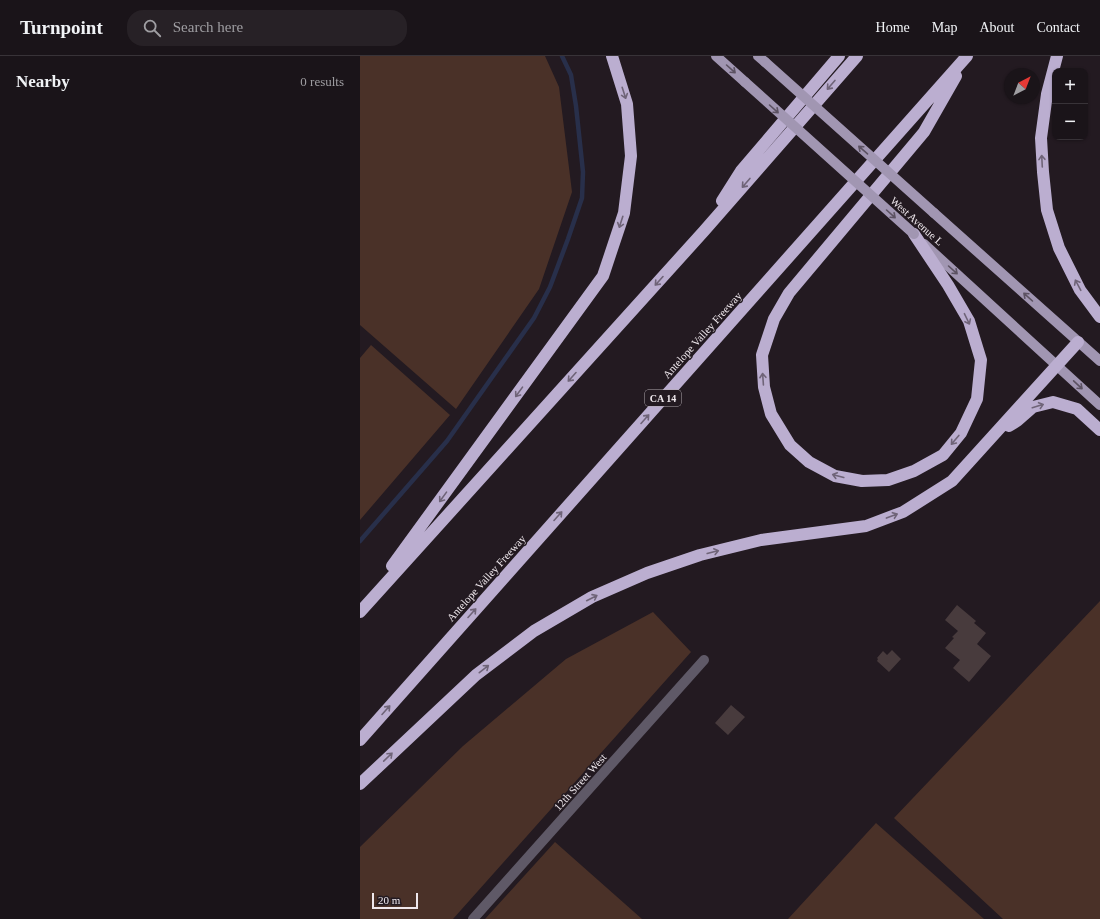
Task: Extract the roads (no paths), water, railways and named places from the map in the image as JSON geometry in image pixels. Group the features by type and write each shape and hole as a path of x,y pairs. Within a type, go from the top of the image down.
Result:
{"highway":[{"path":"360,611 603,276 624,213 630,156 627,104 612,56"},
{"path":"704,231 741,171 839,56"},
{"path":"360,611 704,231 857,56"},
{"path":"914,234 948,285 969,321 981,360 977,399 961,433 942,455 914,471 888,480 862,481 834,476 808,462 790,444 771,414 764,387 762,356 774,319 790,293 924,132 968,56"},
{"name":"Antelope Valley Freeway","path":"360,740 968,56"},
{"path":"1057,56 1048,94 1041,138 1042,172 1047,210 1059,248 1080,290 1100,316"},
{"path":"360,784 476,675 534,631 592,597 647,573 700,555 761,540 866,526 903,512 952,481 1078,342"},
{"path":"994,435 1017,421 1033,406 1053,402 1077,409 1100,430"}],"main road":[{"name":"West Avenue L","path":"716,56 914,234 1100,405"},
{"name":"West Avenue L","path":"761,58 1100,361"}],"street":[{"name":"12th Street West","path":"473,919 704,660"}],"waterway":[{"path":"360,541 447,441 534,318 550,287 582,198 583,172 576,106 571,75 562,56"}]}
